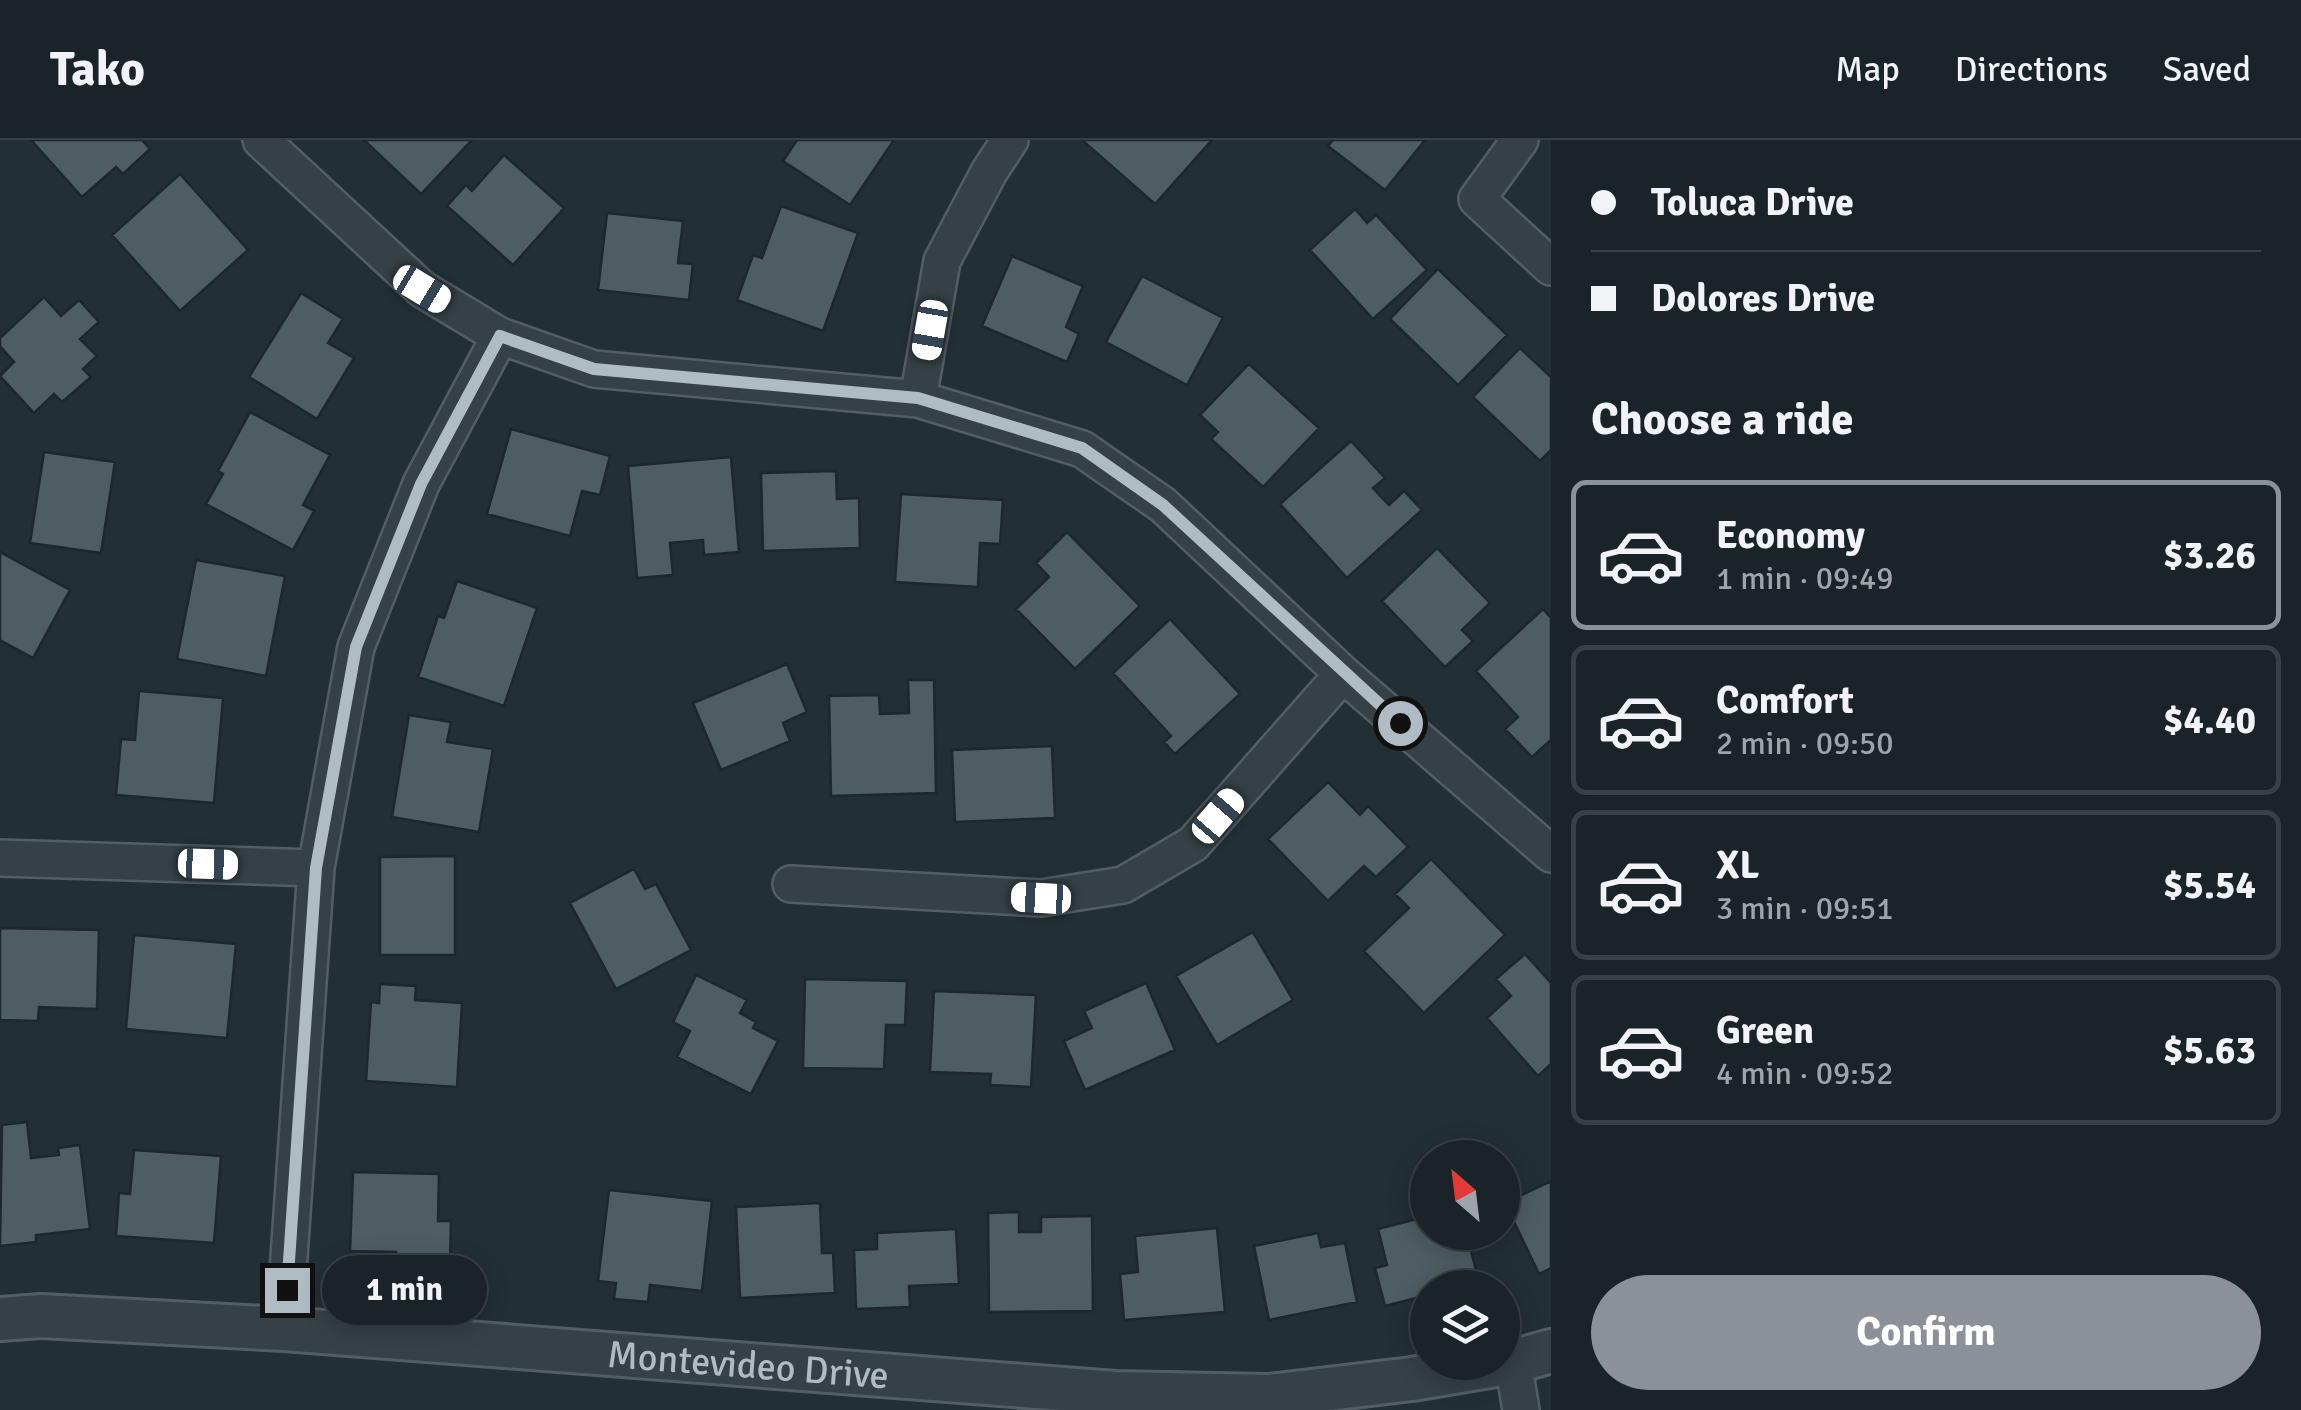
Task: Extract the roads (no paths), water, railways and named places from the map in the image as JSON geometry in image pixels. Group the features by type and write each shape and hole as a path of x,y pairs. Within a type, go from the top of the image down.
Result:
{"street":[{"path":"261,140 422,289 500,336 594,369 918,398 1082,448 1163,505 1343,674 1551,854"},
{"path":"918,398 942,261 1010,140"},
{"path":"1520,140 1478,199 1551,267"},
{"path":"284,1328 316,868 356,647 421,484 500,336"},
{"path":"791,884 1041,898 1123,885 1192,844 1343,674"},
{"path":"0,858 316,868"},
{"name":"Montevideo Drive","path":"0,1319 41,1316 284,1328 1116,1393 1269,1396 1412,1379 1532,1357"},
{"path":"1521,1410 1532,1357"}]}
